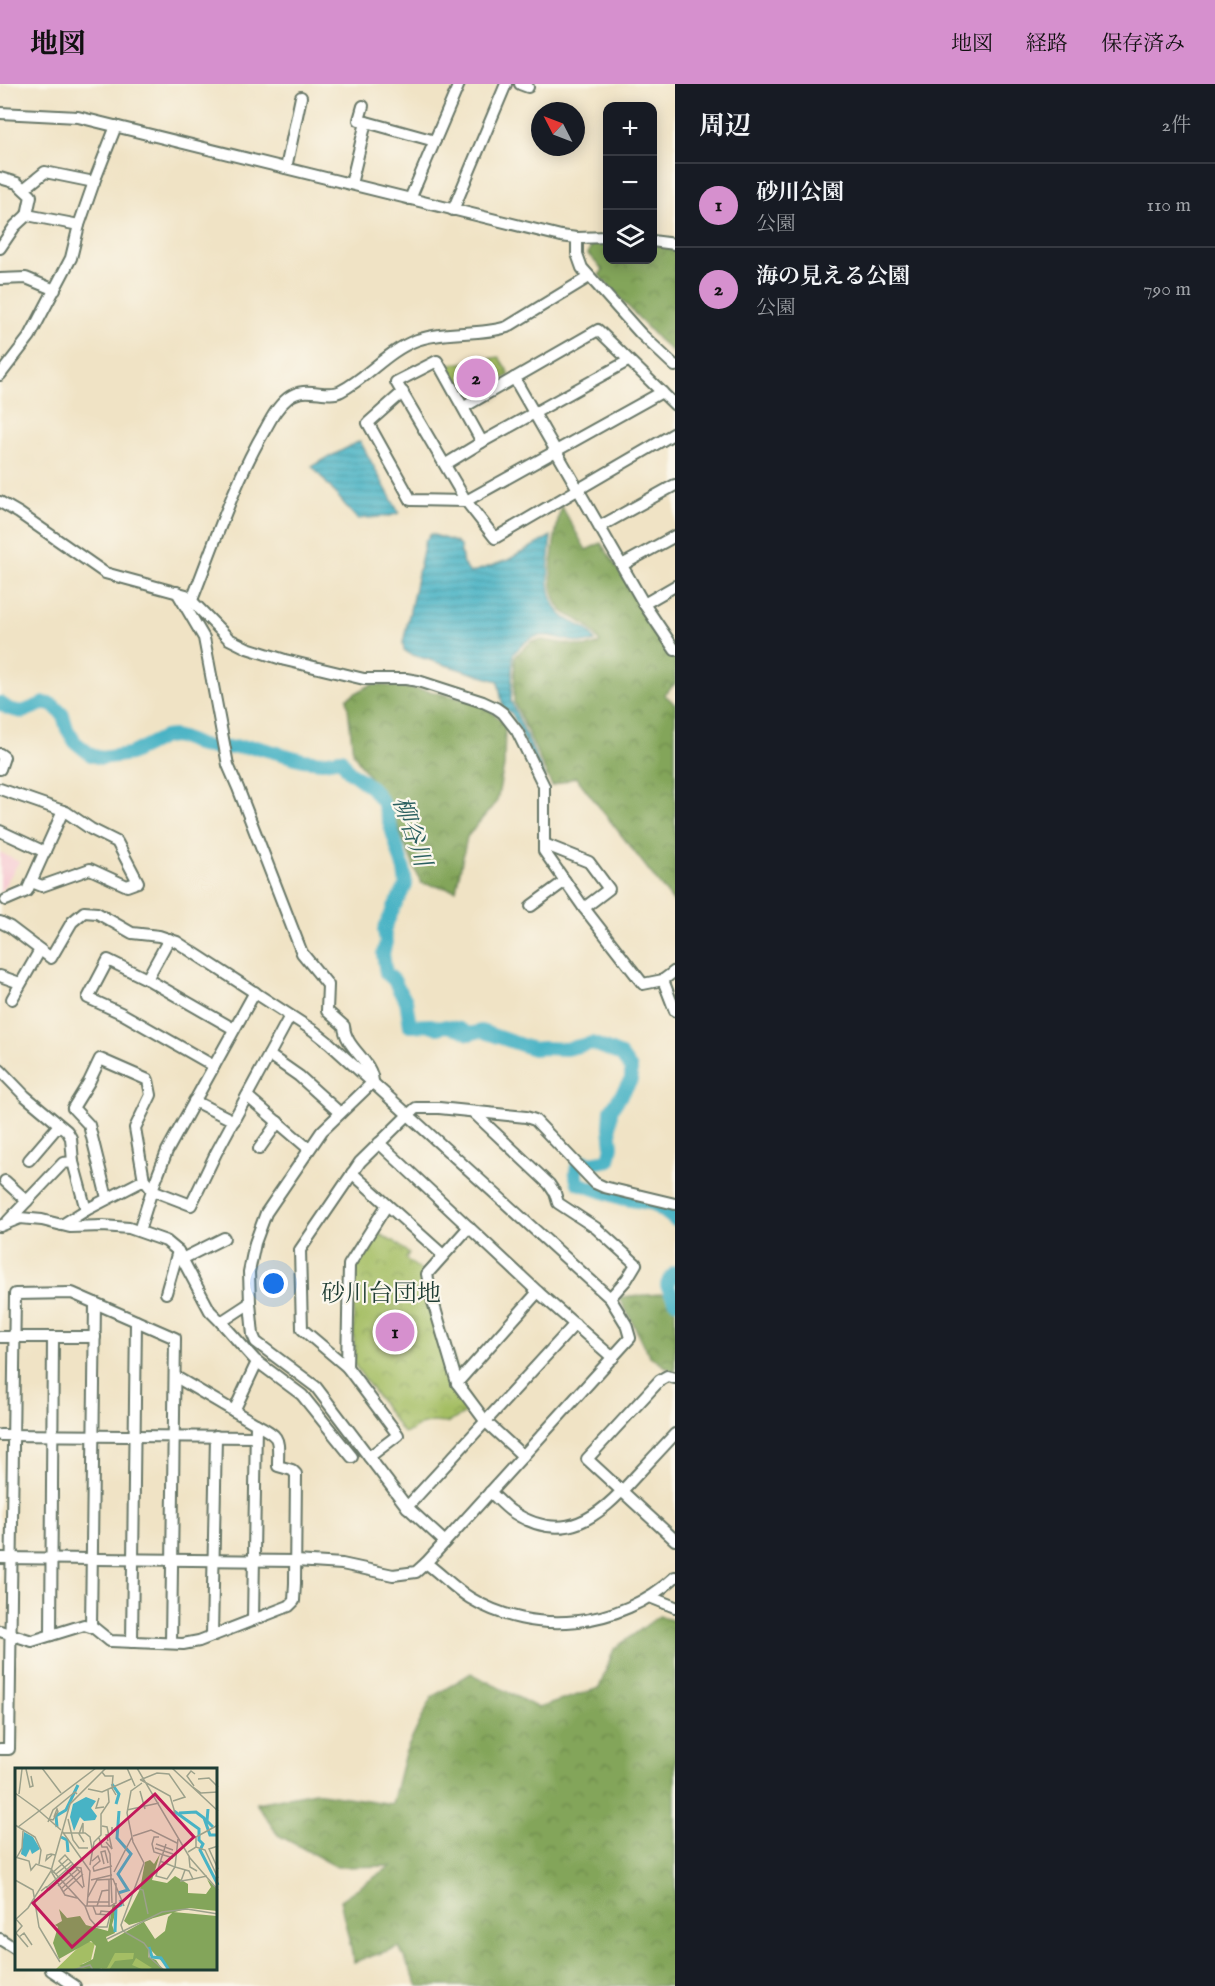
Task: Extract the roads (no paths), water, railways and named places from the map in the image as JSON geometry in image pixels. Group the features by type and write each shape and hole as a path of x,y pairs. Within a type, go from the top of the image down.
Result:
{"street":[{"path":"410,200 459,84"},
{"path":"453,210 506,84"},
{"path":"286,168 301,97"},
{"path":"363,106 359,120 435,141"},
{"path":"0,113 70,116 410,200 495,218 561,236 603,237"},
{"path":"351,184 366,122"},
{"path":"2,369 30,336 56,290 70,258 79,225 116,126"},
{"path":"24,189 45,172 94,182"},
{"path":"0,178 17,183 31,196 27,215 15,226 0,248"},
{"path":"27,215 79,225"},
{"path":"577,238 577,254 582,268 641,334 675,366"},
{"path":"657,242 675,244"},
{"path":"192,600 250,458 273,417 288,398 306,391 340,392 395,351 417,340 440,335 493,332 507,327 589,277"},
{"path":"0,279 26,278 56,290"},
{"path":"464,407 598,330 675,405"},
{"path":"482,442 437,361 396,382 466,501 495,538 675,433"},
{"path":"446,464 628,361"},
{"path":"514,378 644,604 671,636 675,650"},
{"path":"403,392 368,423 411,500 466,501 662,392"},
{"path":"599,527 675,485"},
{"path":"0,502 97,569 114,576 186,595 228,639 248,648 364,680 418,681 496,708 517,731 543,786 544,850 565,881 643,984 663,980 675,971"},
{"path":"622,565 675,536"},
{"path":"644,604 675,586"},
{"path":"177,592 204,638 228,765 302,953 328,985 327,1011 344,1026 344,1035 373,1074 373,1082 322,1131 266,1214 249,1272 253,1335 256,1342 316,1387 407,1507 445,1542"},
{"path":"0,754 4,757 0,769"},
{"path":"0,789 63,811 117,842 138,882 127,886 90,869 42,886 32,882"},
{"path":"6,900 27,891 63,811"},
{"path":"0,831 45,852"},
{"path":"544,844 588,862 609,889 584,908"},
{"path":"531,906 565,881"},
{"path":"0,922 51,958 72,922 78,915 90,911 106,917 132,933 159,936 177,942 204,958 329,1043 409,1114 610,1298 626,1324 630,1338 416,1572 393,1575 342,1564 296,1561 6,1558"},
{"path":"147,979 169,939"},
{"path":"12,999 40,950"},
{"path":"214,1066 121,1013 88,998 108,960 147,979 234,1029"},
{"path":"0,976 20,983"},
{"path":"663,980 675,1011"},
{"path":"139,1231 167,1151 255,992"},
{"path":"107,1198 88,1125 73,1108 100,1059 148,1080 151,1095 135,1128 144,1180 152,1190 191,1205 290,1016"},
{"path":"269,1056 299,1076 340,1113"},
{"path":"0,1073 67,1131 71,1138 73,1162 86,1210"},
{"path":"247,1096 309,1149"},
{"path":"194,1101 234,1121"},
{"path":"369,1457 398,1435 347,1367 302,1329 300,1250 352,1173 379,1143 416,1108 439,1108 526,1117 535,1120 595,1183 675,1204"},
{"path":"473,1112 549,1184 558,1203 597,1228 636,1264 627,1280 610,1298"},
{"path":"259,1149 278,1122"},
{"path":"29,1160 60,1125"},
{"path":"379,1143 538,1292 613,1358"},
{"path":"3,1224 63,1163 73,1162"},
{"path":"352,1173 443,1255"},
{"path":"62,1225 107,1198 144,1180"},
{"path":"5,1181 27,1201"},
{"path":"347,1367 349,1265 387,1205"},
{"path":"3,1224 20,1218 80,1227 103,1226 139,1231 166,1241 180,1255 210,1311 257,1362 302,1395 352,1457"},
{"path":"469,1227 427,1274 434,1306 458,1383 486,1422 523,1456"},
{"path":"166,1293 180,1255 224,1238"},
{"path":"458,1383 538,1292"},
{"path":"0,1749 9,1749 5,1632 15,1294 72,1293 175,1338 171,1643"},
{"path":"91,1627 95,1303"},
{"path":"221,1322 250,1303"},
{"path":"132,1642 136,1321"},
{"path":"407,1507 575,1324"},
{"path":"0,1336 94,1337"},
{"path":"51,1635 53,1337"},
{"path":"234,1411 257,1362"},
{"path":"675,1378 667,1376 660,1380 587,1459 675,1540"},
{"path":"5,1632 32,1641 84,1625 91,1627 110,1641 183,1644 212,1636 289,1606 294,1601 296,1474 292,1470 278,1466 278,1438 274,1433 176,1377"},
{"path":"253,1620 256,1424"},
{"path":"490,1492 510,1511 536,1524 556,1527 572,1526 591,1518 607,1507 675,1434"},
{"path":"0,1435 255,1437"},
{"path":"212,1636 216,1436"},
{"path":"426,1563 470,1598 511,1615 534,1621 576,1622 602,1618 650,1598 675,1577"},
{"path":"650,1598 675,1607"},
{"path":"0,1939 15,1948"},
{"path":"52,1971 75,1986"}],"water":[{"path":"360,441 399,513 357,519 312,466"},
{"path":"431,534 460,546 463,564 470,573 508,560 551,536 549,577 552,598 566,619 588,631 595,641 587,643 540,636 527,641 513,654 511,701 544,776 541,778 512,714 503,707 498,681 410,654 404,650 403,643 425,541"}],"waterway":[{"name":"柳谷川","path":"0,703 9,709 22,712 45,703 53,705 63,715 67,729 75,742 91,755 101,758 130,754 164,737 174,736 201,746 256,747 303,760 322,762 341,759 349,771 372,788 383,803 404,870 406,885 384,930 386,942 383,954 386,973 394,980 406,1000 410,1026 431,1025 438,1028 446,1026 469,1034 481,1031 533,1049 566,1049 592,1043 621,1055 631,1069 631,1080 611,1110 612,1146 609,1160 591,1163 580,1160 576,1171 577,1180 578,1183 620,1198 654,1204 675,1220"},
{"name":"柳谷川","path":"675,1273 667,1285 675,1301"}],"place":[{"name":"海の見える公園","path":"476,378"},
{"name":"砂川公園","path":"395,1332"}],"district":[{"name":"砂川台団地","path":"381,1294"}]}
